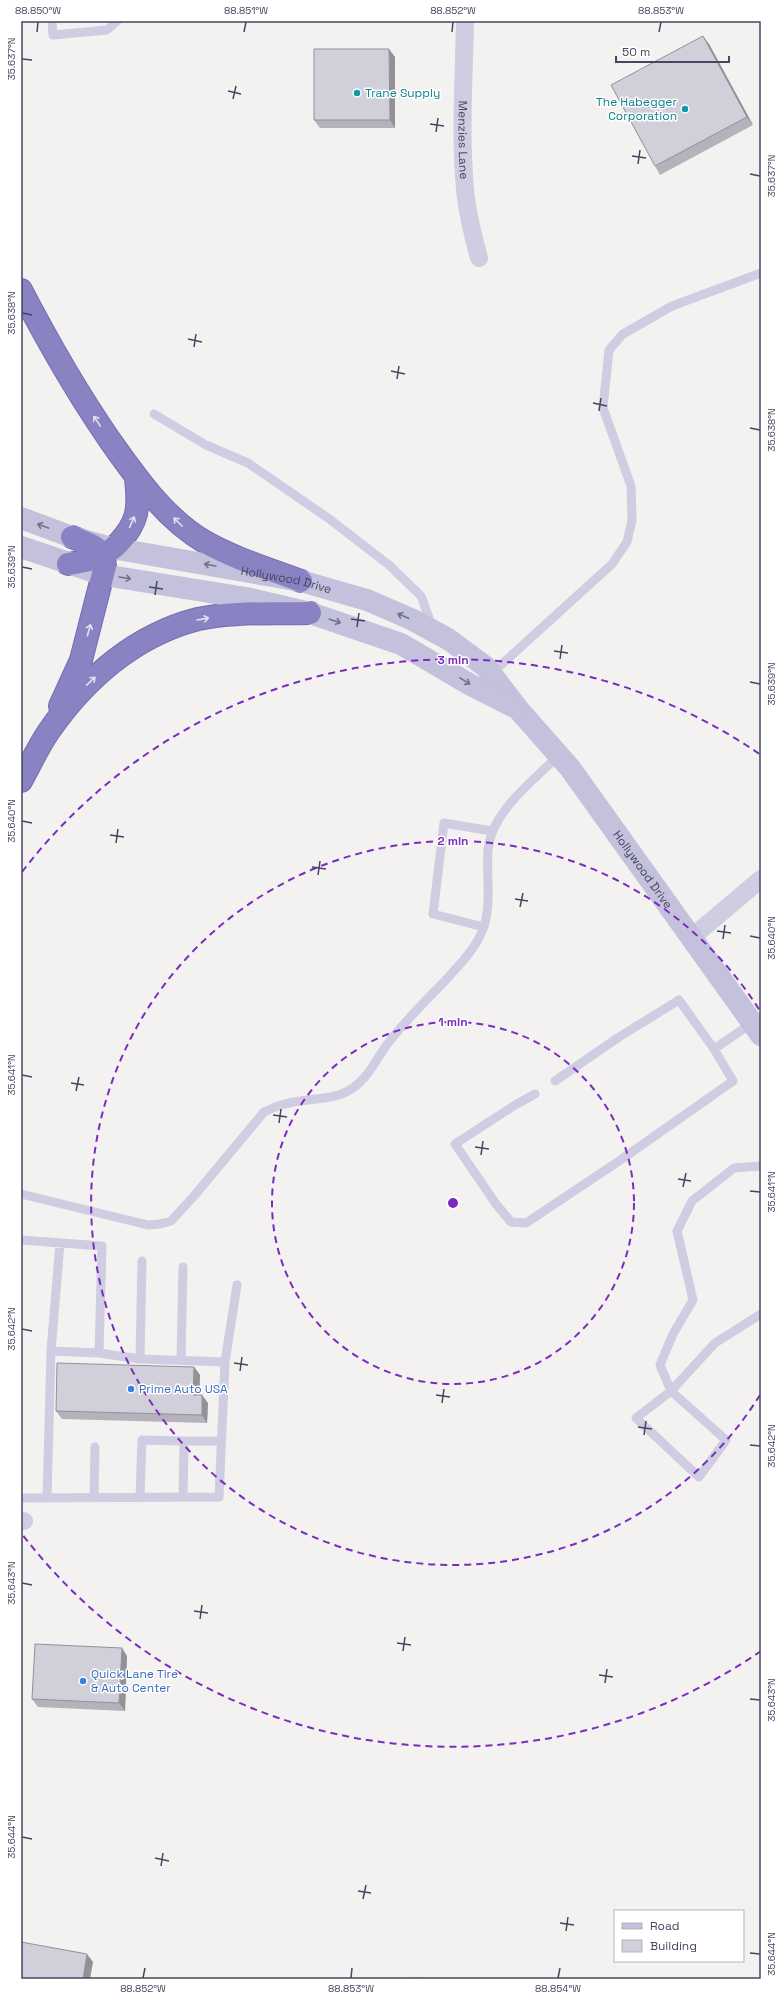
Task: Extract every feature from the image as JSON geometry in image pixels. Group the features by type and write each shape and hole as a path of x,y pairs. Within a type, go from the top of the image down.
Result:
{"highway":[{"path":"21,290 48,343 80,396 136,479 182,526 205,542 235,556 301,581"},
{"path":"21,781 49,731 81,660 106,559 126,535 133,522 137,508 136,479"},
{"path":"72,537 97,547 106,559"},
{"path":"49,731 95,677 137,643 164,631 199,619 232,615 310,613"}],"main road":[{"path":"21,518 72,537"},
{"name":"Hollywood Drive","path":"21,547 68,564 106,559 301,581 366,600 448,639 480,662 518,709 559,755 583,786 757,1029"},
{"name":"Hollywood Drive","path":"106,559 246,598 310,613 401,644 469,684 518,709"}],"street":[{"name":"Menzies Lane","path":"464,21 463,109 465,189 471,227 479,258"},
{"path":"691,938 761,879"}],"lane":[{"path":"52,21 53,35 107,30 117,21"},
{"path":"491,674 612,564 627,542 632,520 631,486 602,408 610,350 623,334 672,306 761,273"},
{"path":"154,414 206,445 248,463 328,518 389,565 421,596 434,632"},
{"path":"21,1194 148,1225 171,1221 194,1196 264,1112 278,1105 300,1101 326,1099 341,1094 354,1087 374,1066 388,1043 409,1018 468,956 478,942 484,927 487,911 488,849 492,831 501,814 559,755"},
{"path":"484,927 432,914 444,824 492,831"},
{"path":"535,1094 455,1144 496,1204 511,1222 526,1223 619,1161 733,1081 714,1049 680,1000 619,1037 555,1081"},
{"path":"714,1049 757,1029"},
{"path":"761,1166 734,1168 692,1201 677,1231 693,1300 673,1334 660,1365 671,1391 726,1440 699,1477 636,1418 671,1391 715,1343 761,1314"},
{"path":"21,1240 102,1246 99,1353"},
{"path":"48,1498 51,1351 60,1244"},
{"path":"140,1359 142,1261"},
{"path":"181,1360 183,1267"},
{"path":"21,1498 219,1497 225,1362 237,1285"},
{"path":"51,1351 99,1353 140,1359 225,1362"},
{"path":"140,1497 142,1440 221,1441"},
{"path":"183,1497 184,1440"},
{"path":"94,1498 95,1446"}],"building":[{"name":"The Habegger Corporation","path":"703,36 747,117 655,166 611,85"},
{"name":"Trane Supply","path":"314,49 389,49 390,120 314,120"},
{"name":"Prime Auto USA","path":"57,1363 194,1367 193,1395 202,1395 202,1415 56,1411"},
{"name":"Quick Lane Tire & Auto Center","path":"35,1644 122,1648 119,1703 32,1699"},
{"path":"21,1942 87,1954 83,1979 21,1979"},
{"path":"424,1978 424,1979 368,1979"}],"place":[{"name":"Trane Supply","path":"357,93"},
{"name":"The Habegger Corporation","path":"685,109"},
{"name":"Prime Auto USA","path":"131,1389"},
{"name":"Quick Lane Tire & Auto Center","path":"83,1681"}]}
